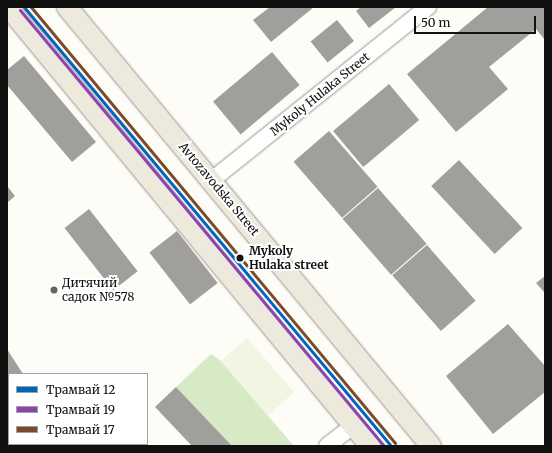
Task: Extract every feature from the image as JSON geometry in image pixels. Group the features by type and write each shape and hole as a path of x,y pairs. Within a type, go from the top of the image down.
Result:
{"main road":[{"path":"8,7 370,446"},
{"name":"Avtozavodska Street","path":"67,7 431,446"}],"street":[{"name":"Mykoly Hulaka Street","path":"212,180 428,7"},
{"path":"327,446 354,426"}],"green space":[{"path":"247,338 294,392 268,415 221,361"},
{"path":"211,354 220,360 294,446 232,446 176,387"}],"building":[{"path":"270,7 314,7 271,42 253,20"},
{"path":"361,7 396,7 369,28 356,11"},
{"path":"488,7 545,7 545,40 536,29 489,67 508,89 456,132 407,74"},
{"path":"337,20 354,41 328,62 311,41"},
{"path":"272,52 300,85 241,134 213,101"},
{"path":"24,56 96,142 72,162 7,85 7,70"},
{"path":"389,84 419,120 363,167 333,131"},
{"path":"329,131 378,187 342,218 294,162"},
{"path":"459,160 522,228 495,254 431,186"},
{"path":"7,186 15,196 7,203"},
{"path":"378,188 427,244 391,275 343,219"},
{"path":"89,209 138,271 113,290 65,228"},
{"path":"177,231 218,283 190,305 149,253"},
{"path":"427,245 476,301 441,331 392,275"},
{"path":"545,276 545,293 536,283"},
{"path":"508,324 545,366 545,392 493,434 446,376"},
{"path":"7,349 22,373 8,373 8,382"},
{"path":"176,387 232,446 192,446 155,407"}],"tram line":[{"name":"12","path":"24,7 391,446"},
{"name":"17","path":"31,7 395,443"},
{"name":"19","path":"20,10 384,446"}],"place":[{"name":"Mykoly Hulaka street","path":"240,258"},
{"name":"Дитячий садок №578","path":"54,290"}]}
